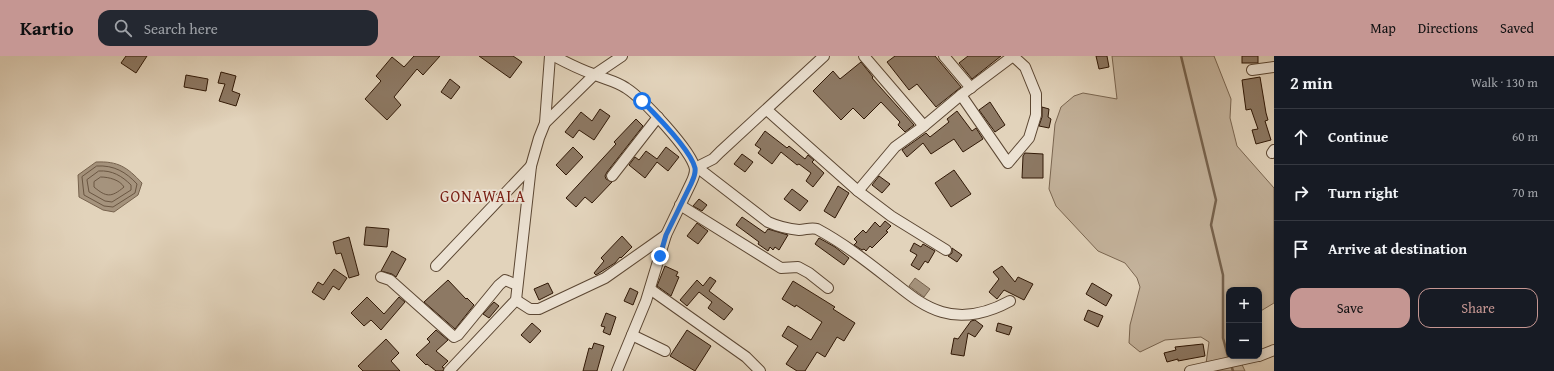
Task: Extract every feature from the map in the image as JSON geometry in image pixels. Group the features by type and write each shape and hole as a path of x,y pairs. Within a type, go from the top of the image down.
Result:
{"street":[{"path":"449,371 516,300 531,166 545,123 550,56"},
{"path":"554,56 626,88 658,117 677,140 696,168 768,222 776,226 799,230 812,228 817,229 849,248 917,300 930,308 944,313 971,315 997,308 1010,302"},
{"path":"545,123 594,75 622,56"},
{"path":"616,371 650,289 666,235 693,179 696,168 713,159 824,56"},
{"path":"864,56 924,126"},
{"path":"944,56 971,88"},
{"path":"858,191 895,147 924,126 961,95 1013,56 1024,67 1036,94 1036,114 1029,138 1008,163 961,95"},
{"path":"1252,70 1274,66"},
{"path":"767,110 858,191 890,216 946,250"},
{"path":"612,176 658,117"},
{"path":"436,266 531,166"},
{"path":"680,205 781,268 798,266 828,288"},
{"path":"516,300 530,309 539,309 605,278 666,235"},
{"path":"381,277 390,280 454,337 458,335 499,285 505,280 517,285"},
{"path":"650,289 746,357 760,371"},
{"path":"632,335 665,351"},
{"path":"1262,354 1274,350"},
{"path":"1190,371 1243,359"}],"shaded area":[{"path":"1112,56 1214,56 1231,99 1230,118 1237,146 1274,188 1274,303 1262,310 1262,287 1226,287 1226,359 1239,359 1245,371 1205,371 1209,342 1201,337 1165,340 1140,352 1129,343 1130,325 1140,287 1137,278 1125,263 1098,251 1056,206 1049,189 1055,124 1061,107 1074,96 1083,93 1117,99"}],"water":[{"path":"96,162 116,164 127,169 142,183 138,195 114,212 103,210 79,197 78,175"},
{"path":"915,278 930,289 924,297 909,286"}],"building":[{"path":"126,56 147,56 136,73 121,63"},
{"path":"414,56 440,56 423,75 417,69 394,97 401,105 387,120 365,99 381,81 376,76 392,57 404,67"},
{"path":"479,56 513,56 522,62 510,78"},
{"path":"895,56 935,56 961,87 936,107 917,84 909,90 887,62"},
{"path":"968,56 1001,56 972,79 959,63"},
{"path":"1096,56 1107,56 1109,67 1099,69"},
{"path":"1242,56 1258,56 1258,63 1242,63"},
{"path":"861,62 873,77 872,78 914,125 905,132 898,125 900,122 881,102 864,119 853,108 841,120 813,91 833,71 840,79"},
{"path":"221,72 236,76 232,91 240,94 236,106 219,101 225,84 218,83"},
{"path":"186,75 208,79 206,91 184,87"},
{"path":"1260,77 1268,120 1265,121 1271,140 1256,144 1252,130 1258,129 1251,109 1246,110 1242,80"},
{"path":"450,79 460,87 451,99 441,92"},
{"path":"990,102 1005,125 995,132 979,110"},
{"path":"1042,107 1049,109 1048,117 1051,119 1049,128 1039,126 1042,117"},
{"path":"600,109 610,116 594,140 579,130 573,138 565,132 581,112 592,121"},
{"path":"957,111 972,131 976,128 983,139 963,152 954,139 931,154 923,143 907,157 902,150 926,133 930,137 949,122 947,119"},
{"path":"636,119 643,126 607,172 605,176 606,179 612,182 592,203 585,197 576,207 566,198 616,144 614,142"},
{"path":"765,131 787,148 789,146 805,159 808,155 814,160 812,162 824,173 813,187 806,181 811,173 799,164 797,165 781,152 772,164 758,153 761,149 755,145"},
{"path":"573,147 583,157 566,175 556,165"},
{"path":"666,147 679,157 668,171 657,162 645,178 629,165 635,157 639,160 646,151 657,159"},
{"path":"1025,153 1043,154 1043,178 1022,178 1023,156"},
{"path":"742,154 753,162 745,172 734,164"},
{"path":"954,170 971,194 951,207 935,183"},
{"path":"879,176 890,184 882,193 872,185"},
{"path":"838,186 849,193 835,218 824,211"},
{"path":"792,189 808,201 800,211 784,199"},
{"path":"699,199 707,205 702,211 693,206"},
{"path":"742,217 765,233 768,229 788,235 779,250 775,247 773,250 770,247 768,251 758,244 759,242 736,225"},
{"path":"885,221 891,226 886,231 888,232 872,248 870,246 866,251 854,245 857,242 854,239 863,230 866,233 875,222 880,227"},
{"path":"697,223 708,231 698,244 687,236"},
{"path":"366,227 389,229 387,247 364,245"},
{"path":"622,236 632,247 615,263 596,275 594,273 604,261 601,258"},
{"path":"349,237 359,275 349,278 341,253 336,254 333,242"},
{"path":"819,238 835,247 849,258 844,265 815,244"},
{"path":"914,243 921,247 923,244 935,251 928,263 925,261 919,270 911,265 917,255 910,251"},
{"path":"952,248 962,255 957,262 948,256 952,253"},
{"path":"392,251 406,259 396,277 392,274 381,271"},
{"path":"665,266 678,272 676,276 679,277 671,296 657,286"},
{"path":"1002,266 1015,282 1018,277 1033,284 1024,300 1004,290 997,299 989,292 999,279 993,272"},
{"path":"334,269 347,278 339,290 333,286 324,300 312,292 318,282 323,285"},
{"path":"710,277 716,281 709,291 733,309 724,320 708,308 712,302 699,292 687,306 680,300 697,280 703,286"},
{"path":"448,280 466,299 467,298 474,305 455,329 424,302"},
{"path":"793,281 835,307 833,309 855,323 844,341 837,337 825,357 817,352 805,371 797,371 786,364 798,346 782,336 788,326 811,340 822,322 796,305 795,307 782,299"},
{"path":"548,283 553,293 539,300 534,289"},
{"path":"1092,283 1112,295 1106,306 1086,294"},
{"path":"630,288 638,292 633,305 624,301"},
{"path":"367,297 384,314 399,297 405,302 381,330 371,320 364,326 351,313"},
{"path":"494,302 499,306 489,318 483,314"},
{"path":"1088,310 1103,316 1098,327 1084,320"},
{"path":"606,313 616,317 610,335 603,332 605,327 601,326"},
{"path":"975,320 983,326 975,337 968,333 964,356 951,354 954,338 958,339 971,321"},
{"path":"532,323 541,331 530,343 521,335"},
{"path":"998,323 1012,327 1009,335 996,331"},
{"path":"436,330 448,340 436,351 448,361 442,367 444,368 443,371 436,371 427,364 426,365 416,355 430,342 427,339"},
{"path":"687,330 711,346 695,371 670,356"},
{"path":"386,339 399,353 391,361 400,371 363,371 358,366"},
{"path":"594,343 604,346 597,371 583,371 589,348 592,349"},
{"path":"1203,344 1205,356 1178,361 1178,359 1167,362 1164,353 1176,350 1175,347"}],"waterway":[{"path":"1181,56 1216,200 1211,225 1223,275 1223,338 1229,360"},
{"path":"1231,365 1233,371"}],"district":[{"name":"GONAWALA","path":"483,196"}],"route":[{"path":"642,101 658,117 677,140 695,168 691,184 675,214 666,235 660,256"}]}
